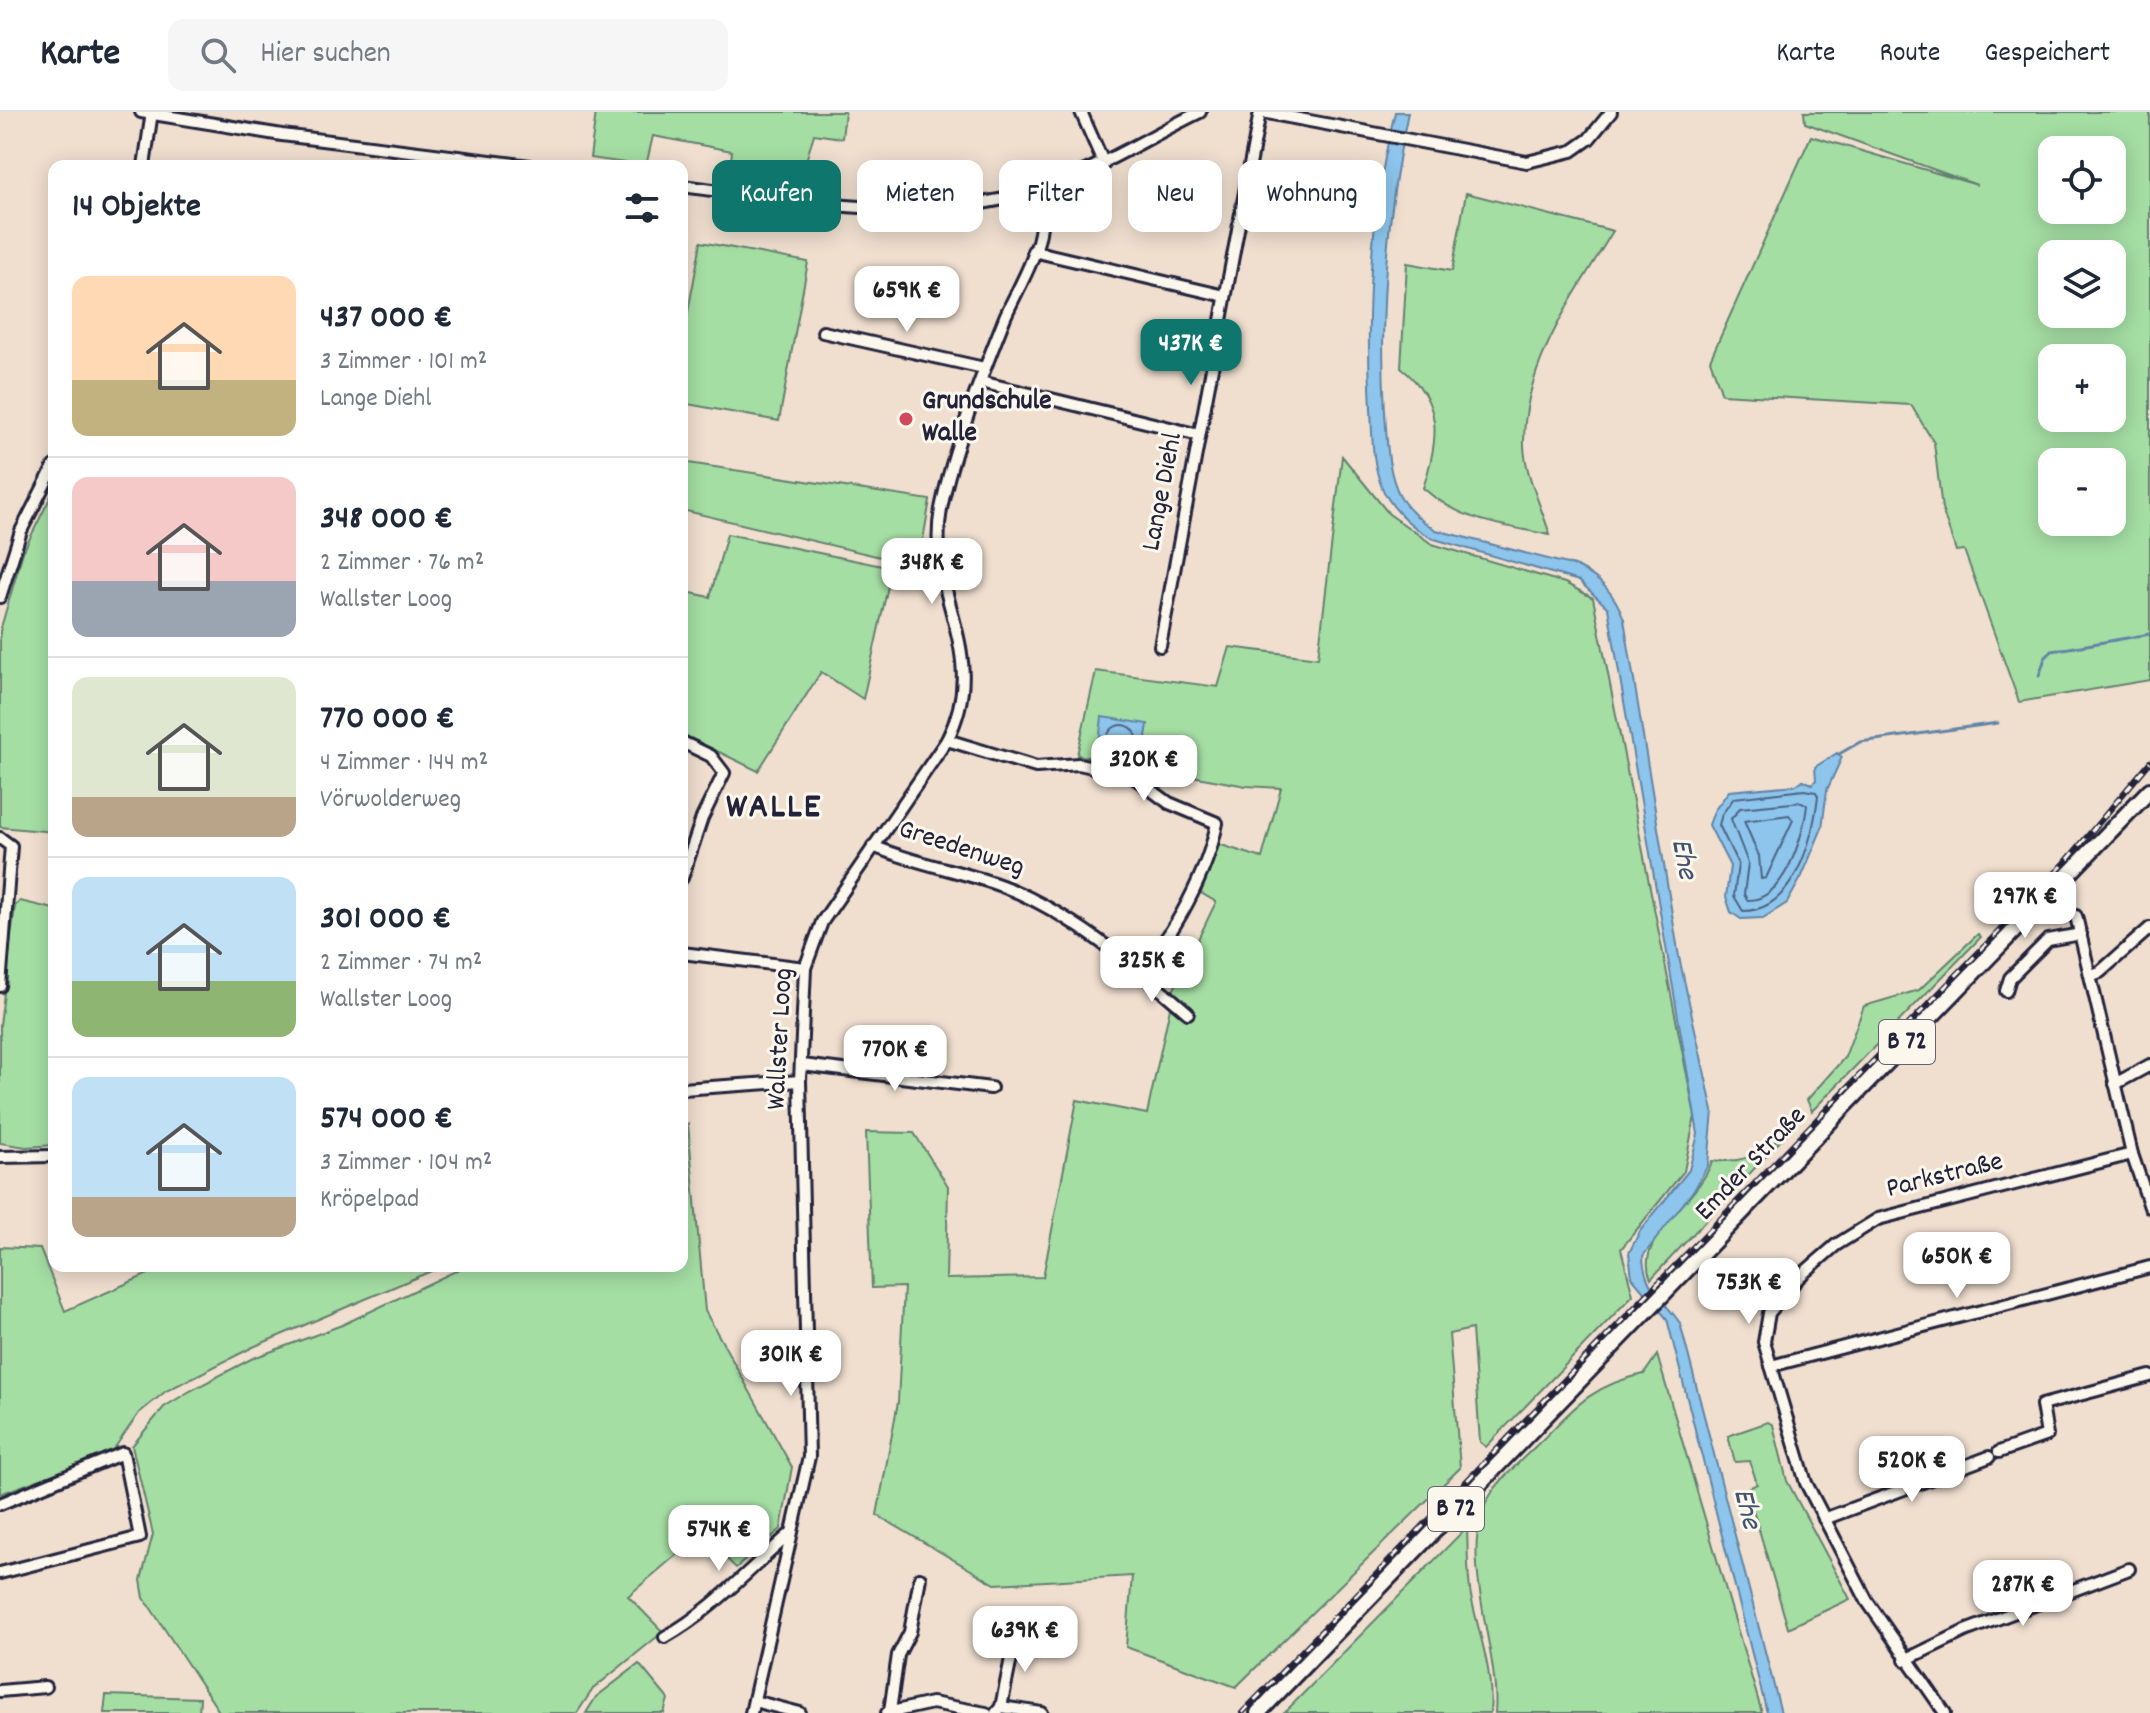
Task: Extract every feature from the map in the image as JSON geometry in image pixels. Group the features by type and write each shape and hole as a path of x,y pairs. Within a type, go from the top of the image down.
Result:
{"main road":[{"name":"Emder Straße","path":"1258,1713 2150,790"}],"street":[{"path":"1081,112 1102,160"},
{"path":"1111,160 1200,112"},
{"path":"1261,112 1527,162 1572,151 1589,139 1611,112"},
{"name":"Lange Diehl","path":"1160,646 1261,112"},
{"path":"144,160 148,113 282,135 482,160"},
{"path":"688,187 917,208 977,204 999,199"},
{"name":"Wallster Loog","path":"752,1707 809,1457 800,1081 805,968 822,922 947,740 959,717 966,669 944,583 939,538 942,508 984,368 1039,232"},
{"path":"1033,251 1225,296"},
{"path":"823,332 984,368"},
{"path":"981,382 1199,435"},
{"path":"0,597 21,531 48,478"},
{"path":"947,740 1036,767 1079,764 1132,776 1169,803 1217,823 1191,897 1180,910 1164,943 1139,970"},
{"path":"688,745 711,756 724,773 702,818 688,860"},
{"path":"0,838 11,846 0,986"},
{"name":"Greedenweg","path":"873,846 902,858 1020,893 1103,942 1188,1013"},
{"path":"2076,916 2132,1154 2150,1207"},
{"path":"2092,975 2100,972 2150,928"},
{"path":"2006,991 2010,978 2048,940 2081,934"},
{"path":"688,954 805,968"},
{"path":"802,1065 991,1088"},
{"path":"2115,1084 2150,1065"},
{"path":"688,1089 800,1081"},
{"name":"Parkstraße","path":"1945,1713 1905,1660 1867,1601 1806,1483 1764,1342 1769,1313 1799,1277 1836,1245 1878,1219 2132,1154"},
{"path":"0,1157 48,1156"},
{"path":"1771,1366 2150,1267"},
{"path":"1824,1519 2047,1435 2042,1405 2150,1376"},
{"path":"0,1504 123,1453 140,1537 0,1573"},
{"path":"665,1637 700,1617 730,1585 790,1534"},
{"path":"1905,1660 1965,1631 2129,1569"},
{"path":"920,1578 910,1632 898,1655 889,1712 932,1703 986,1713"},
{"path":"1016,1634 999,1710 1042,1713"},
{"path":"0,1691 45,1687"},
{"path":"752,1707 800,1713"}],"green space":[{"path":"596,112 845,112 842,138 814,134 806,160 731,160 732,151 653,136 647,160 590,158"},
{"path":"1804,112 2150,112 2150,680 2019,702 1964,550 1956,551 1942,509 1934,443 1911,405 1722,394 1710,360 1811,136 1977,185 1805,123"},
{"path":"1466,193 1613,231 1553,333 1541,360 1526,416 1525,457 1550,535 1467,515 1423,488 1432,454 1434,423 1425,394 1401,368 1407,263 1452,271"},
{"path":"701,242 808,262 779,421 688,404 688,312"},
{"path":"1342,456 1389,514 1432,544 1565,583 1593,598 1695,1116 1684,1171 1621,1249 1633,1295 1486,1447 1480,1442 1472,1329 1449,1334 1460,1468 1236,1687 1126,1647 1132,1576 995,1584 877,1515 898,1402 904,1287 872,1288 866,1132 914,1133 948,1186 946,1279 1043,1277 1077,1100 1147,1114 1174,989 1216,902 1201,893 1218,844 1262,858 1281,788 1246,786 1077,755 1096,671 1218,687 1230,647 1318,658"},
{"path":"688,463 930,500 923,540 926,564 914,565 688,511"},
{"path":"48,502 48,831 0,827 0,631 23,552"},
{"path":"727,534 892,568 863,699 821,672 758,771 688,737 688,592 710,597"},
{"path":"20,901 48,908 48,1145 26,1147 0,1143 0,1025 15,906"},
{"path":"1978,934 1981,937 1812,1111 1807,1100 1845,1057 1864,1006 1919,990"},
{"path":"688,1124 705,1311 792,1467 781,1529 736,1568 701,1534 628,1596 663,1632 593,1689 577,1713 220,1713 144,1598 141,1580 153,1534 132,1446 164,1407 190,1391 251,1359 342,1325 453,1272 688,1272"},
{"path":"1796,1124 1651,1279 1648,1264 1651,1249 1659,1234 1705,1176 1712,1161 1749,1157 1776,1141"},
{"path":"0,1247 40,1249 65,1311 153,1272 429,1272 253,1347 166,1391 139,1413 111,1453 0,1494"},
{"path":"1657,1355 1762,1713 1495,1713 1495,1688 1477,1569 1477,1540 1482,1514 1493,1491 1511,1470 1567,1415 1588,1397 1613,1383 1644,1374"},
{"path":"1768,1422 1773,1425 1787,1481 1850,1599 1788,1628 1747,1489 1757,1484 1750,1461 1735,1462 1728,1436"},
{"path":"1467,1527 1470,1588 1488,1669 1490,1713 1284,1713"},
{"path":"639,1664 668,1699 664,1713 586,1713 596,1697"},
{"path":"106,1695 200,1698 199,1713 104,1713"}],"water":[{"path":"1395,112 1408,112 1390,224 1383,336 1388,455 1392,477 1403,501 1436,530 1575,566 1599,581 1616,601 1624,619 1679,957 1713,1111 1708,1165 1696,1187 1643,1256 1644,1267 1650,1285 1680,1323 1781,1713 1767,1713 1667,1319 1632,1277 1629,1253 1640,1231 1689,1170 1698,1134 1608,608 1579,581 1431,538 1411,524 1384,492 1373,451 1369,333 1374,232 1386,232 1387,148"},
{"path":"1102,717 1148,724 1142,762 1104,757 1098,751"},
{"path":"1837,753 1842,757 1827,790 1822,828 1787,903 1763,918 1741,919 1731,912 1726,897 1730,866 1709,825 1714,811 1729,791 1796,785 1803,780 1812,784 1816,780 1815,767"}],"waterway":[{"path":"2039,676 2045,658 2052,651 2150,634"},
{"path":"1839,754 1860,742 1998,723"}],"railway":[{"path":"1242,1713 2065,863 2150,762"}],"place":[{"name":"Grundschule Walle","path":"906,419"}],"district":[{"name":"WALLE","path":"774,809"}],"water label":[{"name":"Ehe","path":"1682,859"},
{"name":"Ehe","path":"1745,1509"}]}
